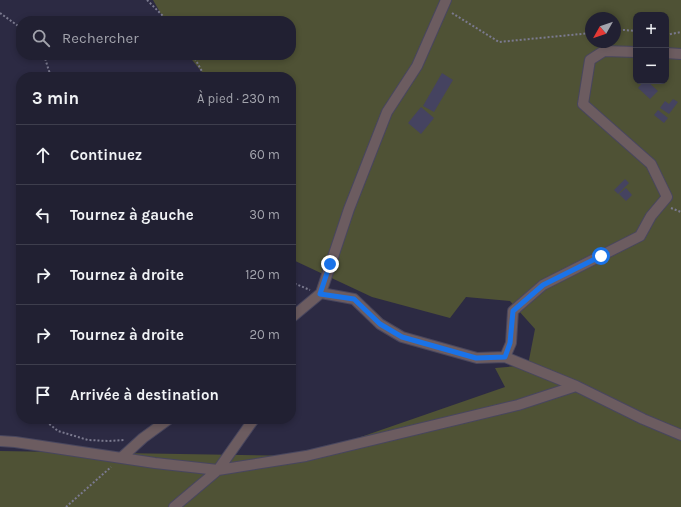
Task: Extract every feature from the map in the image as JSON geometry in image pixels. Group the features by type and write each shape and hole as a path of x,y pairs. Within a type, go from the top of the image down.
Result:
{"street":[{"path":"296,314 320,294 349,209 386,112 417,66 444,4"},
{"path":"505,357 510,343 513,311 543,285 640,236 651,216 667,197 651,164 583,104 590,60 604,50 633,52"},
{"path":"669,54 681,54"},
{"path":"320,294 354,299 380,324 402,337 476,358 505,357 576,386 643,419 681,435"},
{"path":"0,441 218,470 313,455 518,405 576,386"},
{"path":"121,458 143,438 162,424"},
{"path":"174,507 218,470 250,424"}],"path":[{"path":"147,0 163,16"},
{"path":"444,4 499,42 585,34"},
{"path":"0,13 16,24"},
{"path":"621,30 633,32"},
{"path":"669,34 681,32"},
{"path":"46,60 50,72"},
{"path":"196,60 202,72"},
{"path":"296,284 320,294"},
{"path":"49,424 58,431 88,440 109,442 143,438"},
{"path":"66,507 121,458"}],"green space":[{"path":"153,0 681,0 681,507 0,507 0,451 306,456 505,387 495,368 528,365 535,329 510,301 466,297 450,318 372,297 296,261 296,72 202,72 192,60 296,60 296,16 162,16"}],"building":[{"path":"442,73 453,80 434,112 423,106"},
{"path":"641,84 650,84 658,91 650,99 638,88"},
{"path":"673,99 678,102 669,114 660,108 665,101 669,104"},
{"path":"421,107 434,118 421,134 408,123"},
{"path":"658,110 668,118 664,123 654,115"},
{"path":"625,179 629,183 618,194 614,190"},
{"path":"626,188 632,195 626,201 619,194"}],"route":[{"path":"330,264 320,294 354,299 380,324 402,337 476,358 505,357 510,343 513,311 543,285 601,256"}]}
